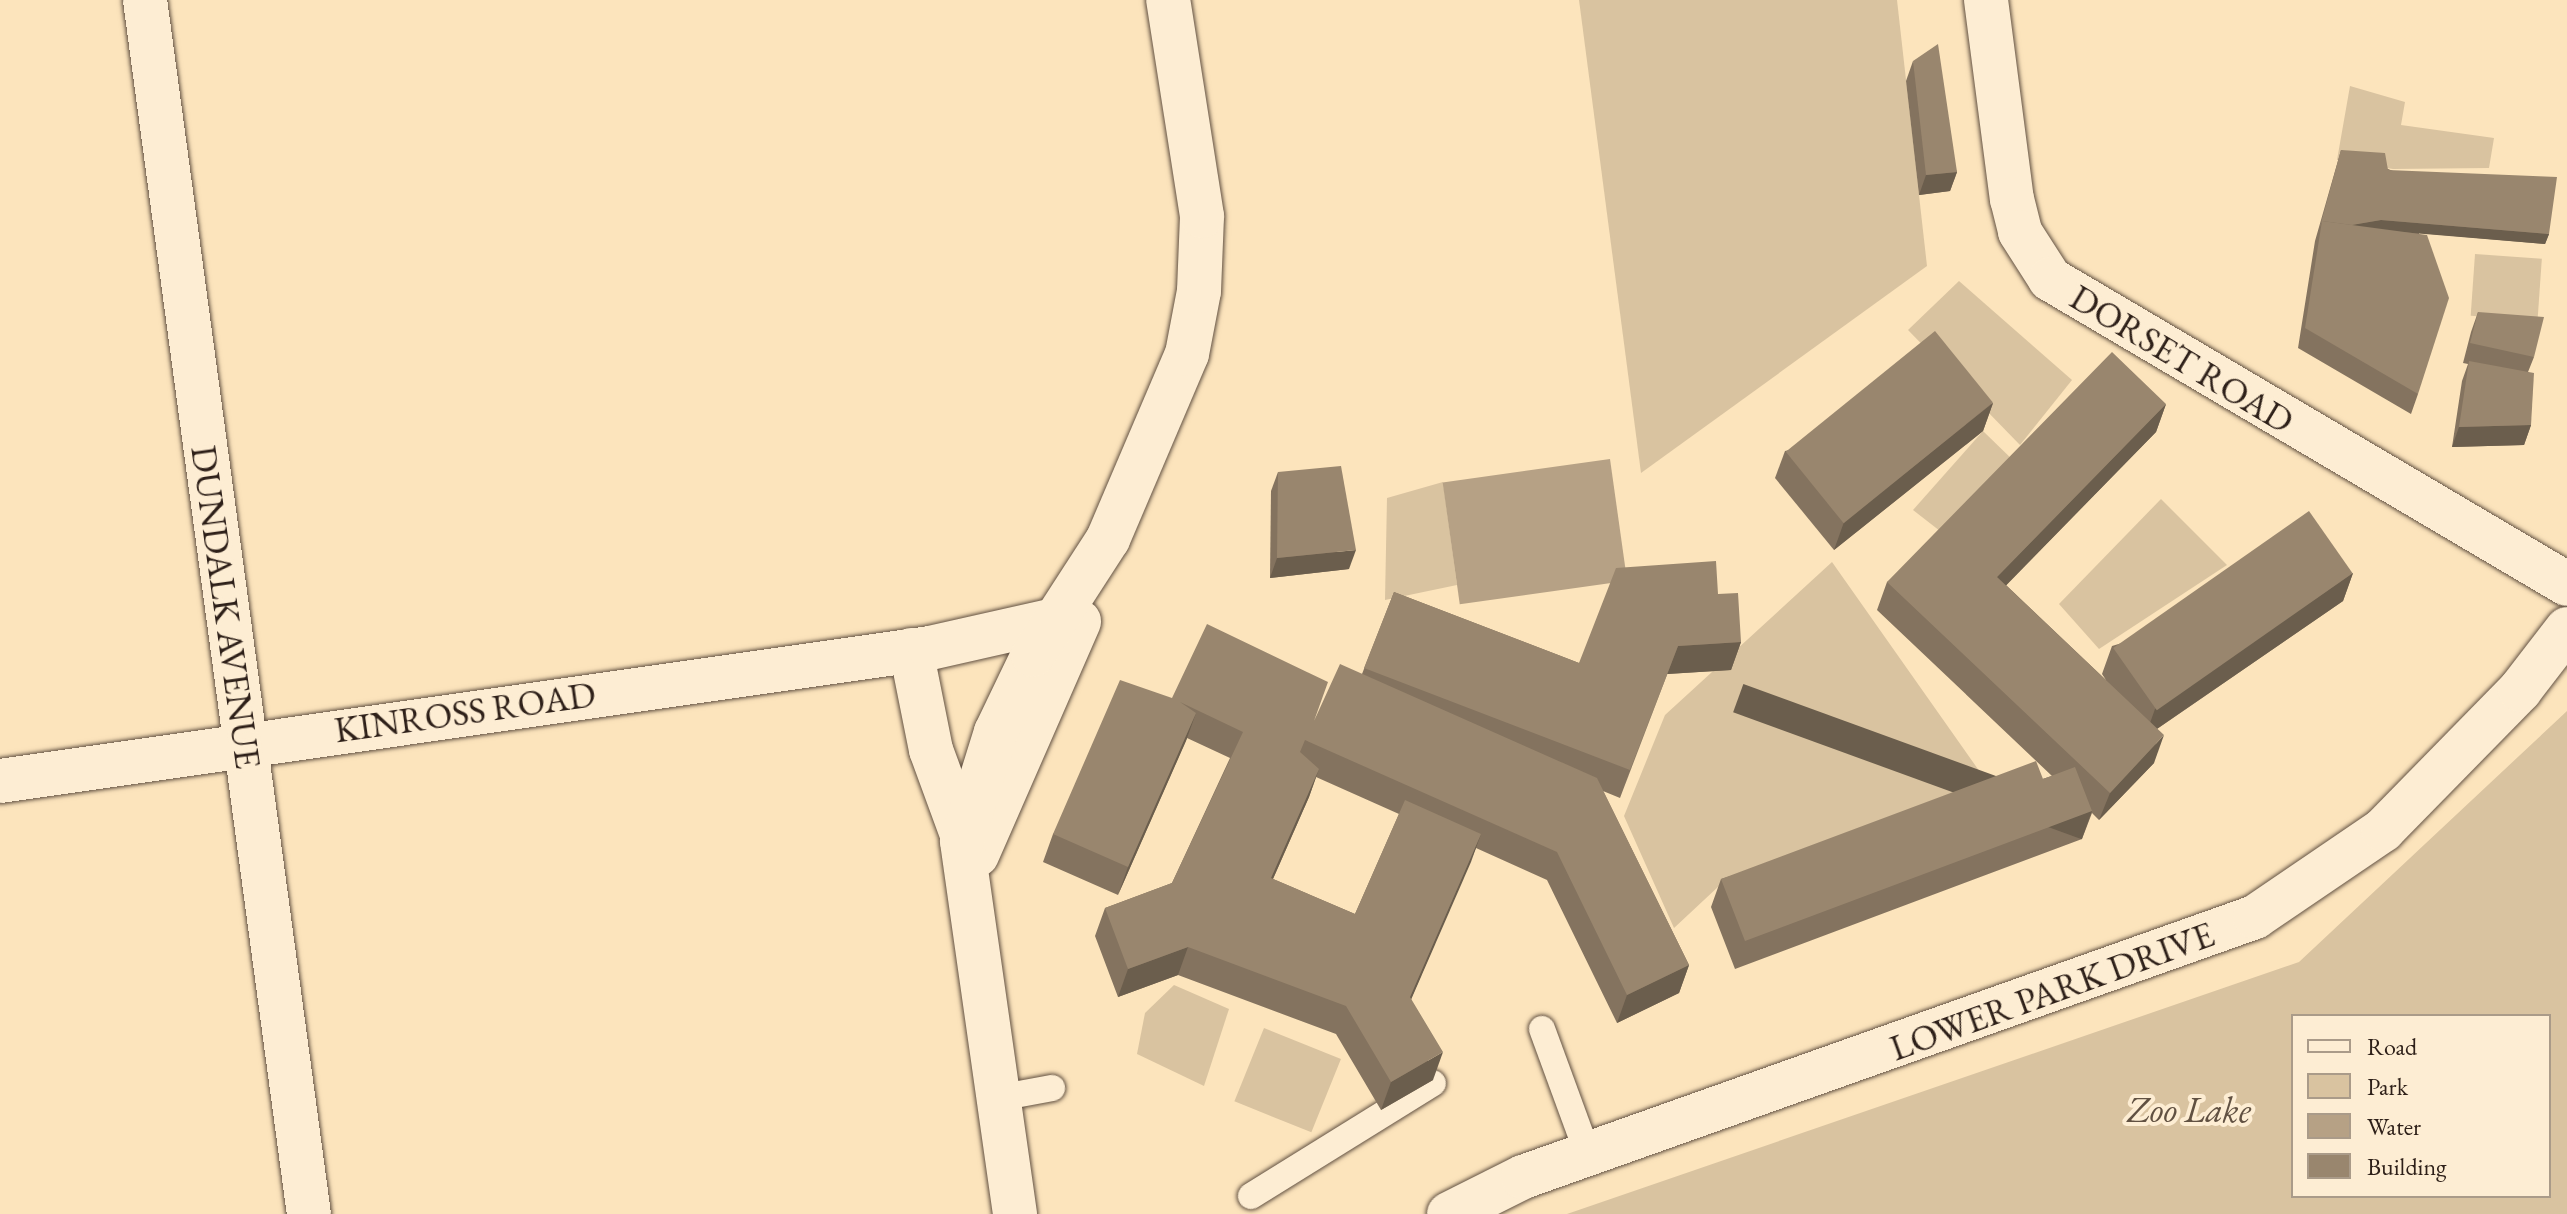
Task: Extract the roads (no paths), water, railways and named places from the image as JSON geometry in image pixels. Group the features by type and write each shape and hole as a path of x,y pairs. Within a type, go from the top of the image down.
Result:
{"street":[{"name":"DUNDALK AVENUE","path":"145,0 309,1214"},
{"path":"1015,1214 969,857 976,782 1058,636 1177,382 1199,291 1202,216 1168,0"},
{"path":"1989,18 2019,0"},
{"name":"DORSET ROAD","path":"1989,18 2012,199 2020,232 2050,279 2567,584"},
{"name":"LOWER PARK DRIVE","path":"1449,1214 1588,1155 2255,917 2383,830 2510,701 2567,629"},
{"name":"KINROSS ROAD","path":"0,781 245,743 920,649 1058,636"},
{"path":"920,649 931,750 969,857"}],"lane":[{"path":"1542,1029 1588,1155"},
{"path":"1251,1196 1433,1083"},
{"path":"998,1098 1052,1088"}],"water":[{"path":"1610,459 1627,581 1460,604 1443,483"}],"park label":[{"name":"Zoo Lake","path":"2189,1110"}]}
